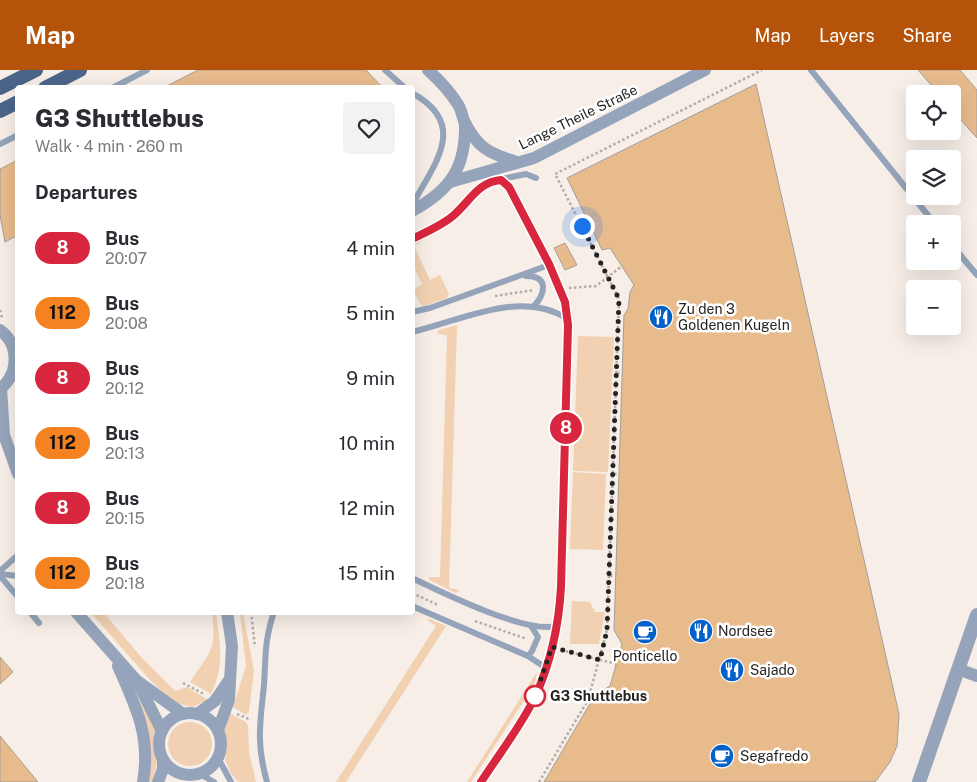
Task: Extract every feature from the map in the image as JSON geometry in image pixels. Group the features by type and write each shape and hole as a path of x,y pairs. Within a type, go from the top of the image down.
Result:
{"main road":[{"path":"0,88 36,70"},
{"path":"51,85 80,70"},
{"path":"0,110 15,103"}],"street":[{"path":"428,70 454,98 465,122 479,144 490,154 516,162"},
{"name":"Lange Theile Straße","path":"450,182 534,158 704,70"},
{"path":"415,209 437,196 456,173 466,146 465,122"},
{"path":"0,330 15,348"},
{"path":"15,372 1,388 2,433 15,466"},
{"path":"78,615 136,680 183,714"},
{"path":"218,730 229,700 232,646 228,615"},
{"path":"919,782 977,615"},
{"path":"114,657 141,719 145,743 143,782"},
{"path":"958,669 977,676"},
{"path":"197,714 215,701 230,679"},
{"path":"136,680 162,731"},
{"path":"158,782 163,769 163,760 159,746 162,731 168,722 183,714 197,714 212,722 218,730 222,741 218,758 209,770 183,779 163,760"}],"lane":[{"path":"118,85 147,70"},
{"path":"384,70 402,85"},
{"path":"811,70 928,215"},
{"path":"415,95 433,108 440,119 443,143 433,172 422,186 415,200"},
{"path":"0,144 15,136"},
{"path":"415,237 453,216 477,189 491,181 526,174 536,178"},
{"path":"481,782 535,696 546,668 560,608 562,553 568,344 565,302 549,264 509,187 501,180"},
{"path":"961,256 977,275"},
{"path":"415,311 430,308 522,276 549,264"},
{"path":"522,276 532,276 544,288 543,296 533,307"},
{"path":"415,331 474,314 509,308 533,307 549,309 566,318"},
{"path":"0,574 15,559"},
{"path":"0,574 15,576"},
{"path":"0,574 15,593"},
{"path":"415,579 496,614 531,626 547,628 557,626"},
{"path":"415,607 528,656 546,668"},
{"path":"32,615 39,623"},
{"path":"267,782 262,766 258,724 264,684 264,650 273,615"},
{"path":"528,656 538,637 531,626"},
{"path":"218,758 231,782"},
{"path":"200,774 214,782"}],"path":[{"path":"540,782 559,756 588,700 607,630 619,299 556,174 762,70"},
{"path":"617,374 623,373"},
{"path":"614,474 619,474"},
{"path":"610,576 616,575"},
{"path":"415,594 439,605"},
{"path":"472,620 536,642"},
{"path":"552,647 616,664"}],"shaded area":[{"path":"420,239 422,241 415,245 415,242"},
{"path":"415,248 430,280 440,275 449,294 447,298 424,306 421,305 415,294 415,289 422,284 415,269"},
{"path":"457,325 449,588 459,590 456,593 429,580 429,577 440,577 447,335 437,334 439,330"},
{"path":"578,336 614,337 608,472 573,471"},
{"path":"573,472 606,474 603,550 570,549"},
{"path":"572,601 590,602 595,612 605,612 599,644 570,644"},
{"path":"93,615 106,615 142,658 175,691 187,687 208,700 192,707 174,703 151,681"},
{"path":"212,615 216,615 220,664 211,694 190,682 203,664 213,643"},
{"path":"240,615 243,615 254,670 249,712 246,715 233,707 246,666"},
{"path":"430,619 446,626 346,782 336,782 436,626 427,620"},
{"path":"537,672 535,684 471,782 467,782"},
{"path":"140,701 155,726 154,745 157,763 152,782 148,782"},
{"path":"229,713 246,722 248,726 249,752 256,782 238,782 230,772 225,760 227,748 225,728"},
{"path":"190,722 202,726 208,732 212,744 208,756 202,762 190,766 178,762 172,756 168,744 172,732 178,726"}],"building":[{"path":"198,70 366,70 380,85 169,85"},
{"path":"918,70 960,70 977,90 977,138 961,120 961,85 931,85"},
{"path":"756,84 899,714 897,746 890,762 875,782 544,782 595,695 610,686 622,644 614,630 624,315 628,309 630,292 634,285 610,248 602,250 567,178"},
{"path":"15,162 15,237 5,242 0,215 0,169"},
{"path":"565,243 577,265 565,270 554,248"},
{"path":"0,657 13,672 0,684"},
{"path":"0,736 38,782 0,782"}],"bus line":[{"name":"8","path":"415,238 453,216 477,189 491,181 501,180 509,187 549,264 565,302 568,325 561,587 557,626 546,668 535,696 481,782"}],"place":[{"name":"Zu den 3 Goldenen Kugeln","path":"661,317"},
{"name":"Nordsee","path":"701,631"},
{"name":"Ponticello","path":"645,632"},
{"name":"Sajado","path":"732,670"},
{"name":"G3 Shuttlebus","path":"535,696"},
{"name":"Segafredo","path":"722,756"}],"route":[{"path":"535,696 552,647 600,660 607,630 619,299 582,226"}]}
